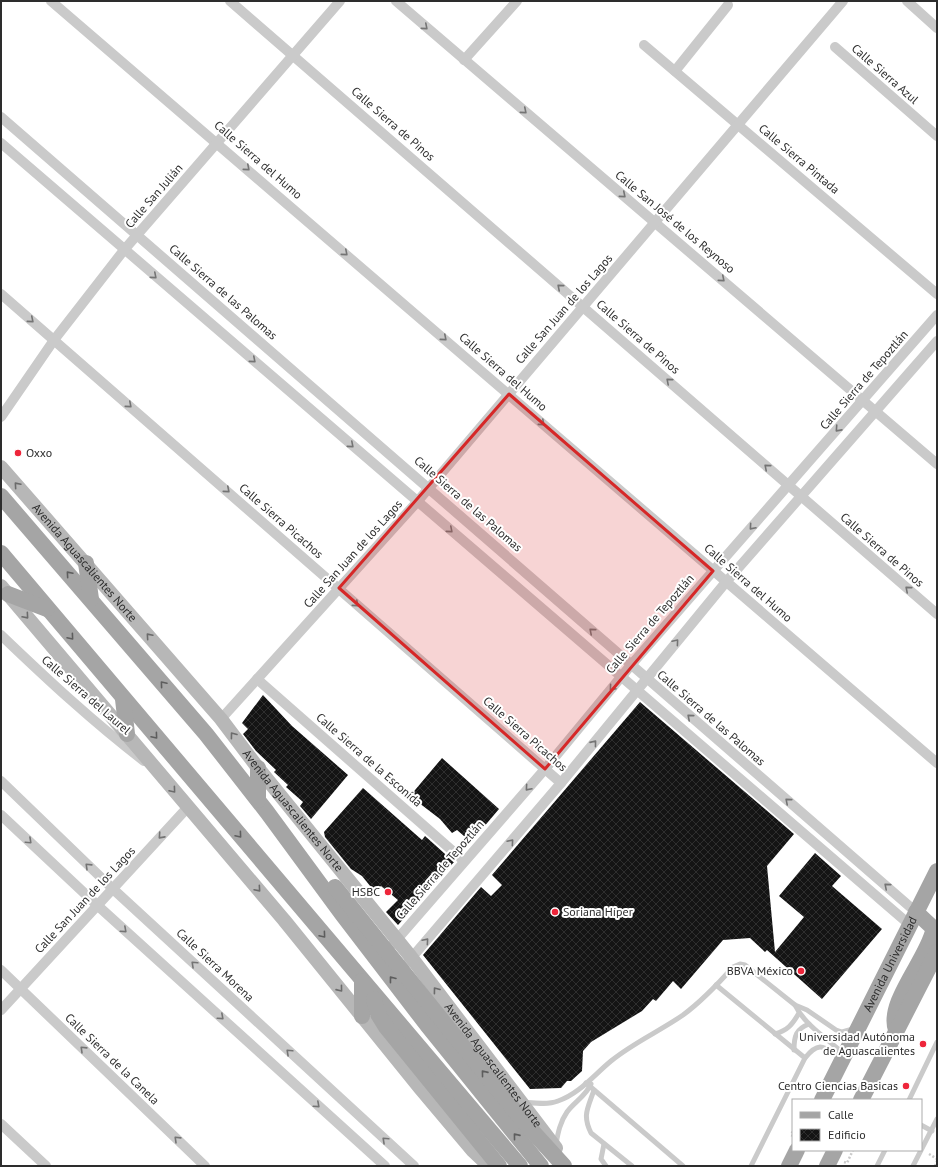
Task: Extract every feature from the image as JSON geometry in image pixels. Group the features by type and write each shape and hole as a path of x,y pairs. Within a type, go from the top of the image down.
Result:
{"main road":[{"name":"Avenida Aguascalientes Norte","path":"1,496 206,734 422,1018 541,1166"},
{"path":"1,553 367,987 464,1097 520,1166"},
{"path":"86,563 91,599"},
{"path":"4,590 48,609"},
{"path":"123,699 127,734"},
{"path":"258,768 262,806 297,840 527,1126 564,1166"},
{"name":"Avenida Universidad","path":"822,1099 937,871"},
{"path":"896,1031 893,1022 896,1008 933,931 932,927 913,918"},
{"path":"862,1099 937,952"},
{"path":"362,1016 367,987"},
{"path":"367,987 378,1014 386,1027 499,1166"},
{"path":"789,1166 792,1151"},
{"path":"828,1166 835,1151"}],"street":[{"name":"Calle Sierra del Humo","path":"51,1 217,142 937,763"},
{"name":"Calle Sierra de Pinos","path":"230,1 937,614"},
{"name":"Calle San Julián","path":"1,417 54,340 124,250 340,1"},
{"name":"Calle San José de los Reynoso","path":"396,1 937,464"},
{"path":"464,60 517,1"},
{"name":"Calle San Juan de los Lagos","path":"221,719 417,502 656,223 843,1"},
{"path":"907,1 937,28"},
{"path":"675,71 728,5"},
{"name":"Calle Sierra Pintada","path":"644,46 937,294"},
{"name":"Calle Sierra Azul","path":"835,48 937,136"},
{"name":"Calle Sierra de las Palomas","path":"1,117 429,487 646,678 913,918"},
{"path":"1,143 637,691 913,918"},
{"name":"Calle Sierra Picachos","path":"1,294 561,783"},
{"name":"Calle Sierra de Tepoztlán","path":"386,952 545,769 631,665 937,315"},
{"path":"401,970 561,783 726,582 877,412 937,341"},
{"name":"Avenida Aguascalientes Norte","path":"1,467 221,719 258,768 397,939 570,1166"},
{"path":"4,590 284,920 420,1088 473,1150 489,1166"},
{"name":"Calle Sierra del Laurel","path":"1,635 98,726 157,771"},
{"name":"Calle Sierra de la Esconida","path":"257,679 464,861"},
{"name":"Calle Sierra Morena","path":"1,781 113,889 414,1166"},
{"name":"Calle San Juan de los Lagos","path":"1,1010 188,807"},
{"path":"1,815 97,905 385,1166"},
{"name":"Calle Sierra de la Canela","path":"1,970 205,1166"},
{"path":"1,1124 46,1166"}],"lane":[{"path":"632,1166 591,1133 585,1116 590,1087 594,1078 611,1061 684,1014 716,985 733,967 740,964 745,965 795,1004 807,1010 836,1030 842,1032 858,1028"},
{"path":"716,985 805,1058"},
{"path":"795,1004 799,1013 809,1024 844,1056"},
{"path":"775,1034 786,1031 799,1013"},
{"path":"794,1050 794,1038 797,1031 809,1024"},
{"path":"909,1099 937,1042"},
{"path":"751,1166 805,1058 818,1046 844,1056"},
{"path":"521,1102 557,1102 590,1087"},
{"path":"555,1147 559,1127 567,1112 590,1087"},
{"path":"590,1087 683,1166"},
{"path":"922,1149 937,1120"},
{"path":"922,1126 932,1131"},
{"path":"604,1144 601,1159 606,1166"},
{"path":"877,1166 884,1151"},
{"path":"913,1166 921,1151"}],"path":[{"path":"847,1163 853,1151"},
{"path":"935,1166 937,1161"}],"highlighted area":[{"path":"509,394 713,571 545,769 339,588"}],"building":[{"path":"263,695 292,726 348,775 311,819 300,806 303,802 286,787 288,785 274,772 276,770 256,751 243,734 248,729 242,723"},
{"path":"640,702 794,834 767,866 775,952 804,917 779,896 815,853 841,876 832,886 882,929 822,999 767,950 765,952 750,938 723,940 681,989 673,981 656,1001 653,999 642,1011 591,1042 583,1051 582,1071 571,1081 567,1081 561,1088 530,1089 423,955 481,887 491,896 502,885 492,875"},
{"path":"442,758 499,809 471,842 457,830 452,833 440,819 410,796"},
{"path":"363,788 422,840 425,836 454,862 398,925 386,912 398,900 381,886 375,892 362,876 351,869 325,837 324,832"}],"place":[{"name":"Oxxo","path":"18,453"},
{"name":"HSBC","path":"388,892"},
{"name":"Soriana Híper","path":"555,912"},
{"name":"BBVA México","path":"801,971"},
{"name":"Universidad Autónoma de Aguascalientes","path":"923,1044"},
{"name":"Centro Ciencias Basicas","path":"906,1086"}]}
